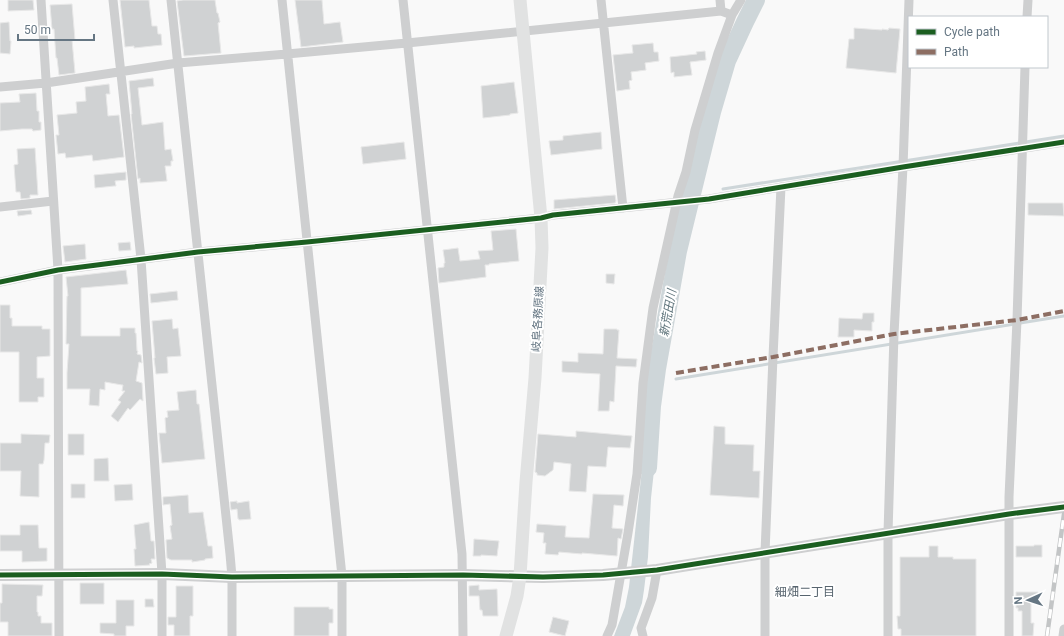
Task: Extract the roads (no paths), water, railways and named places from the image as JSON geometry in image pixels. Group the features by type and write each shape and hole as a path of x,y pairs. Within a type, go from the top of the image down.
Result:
{"main road":[{"name":"岐阜各務原線","path":"506,636 517,596 520,576 535,378 542,248 541,218 520,0"}],"street":[{"path":"41,0 58,270 59,636"},
{"path":"113,0 141,260 162,574 162,636"},
{"path":"171,0 230,554 232,577 232,636"},
{"path":"282,0 342,576 342,636"},
{"path":"403,0 462,554 463,636"},
{"path":"601,0 624,208"},
{"path":"720,0 721,11"},
{"path":"607,636 612,625 625,574 637,474 643,383 653,308 679,202 678,196 686,172 715,61 732,15 740,0"},
{"path":"908,16 909,0"},
{"path":"1027,16 1028,0"},
{"path":"0,87 46,83 178,63 407,43 721,11 732,15"},
{"path":"888,636 888,533 894,334 903,167 908,28"},
{"path":"1008,636 1009,498 1026,68"},
{"path":"0,282 58,270 198,252 428,230 701,200 1064,142"},
{"path":"765,636 765,553 781,187"},
{"path":"0,207 53,201"},
{"path":"0,575 162,574 232,577 463,575 543,577 625,574 654,571 1009,514 1064,507"},
{"path":"640,633 652,598 654,571"},
{"path":"1063,636 1064,629"}],"waterway":[{"name":"新荒田川","path":"648,468 652,406 657,369 678,251 712,112 727,61 756,0"},
{"path":"723,189 1064,136"},
{"path":"676,379 1064,316"}],"railway":[{"path":"1047,636 1064,514"}],"district":[{"name":"細畑二丁目","path":"805,592"}]}
